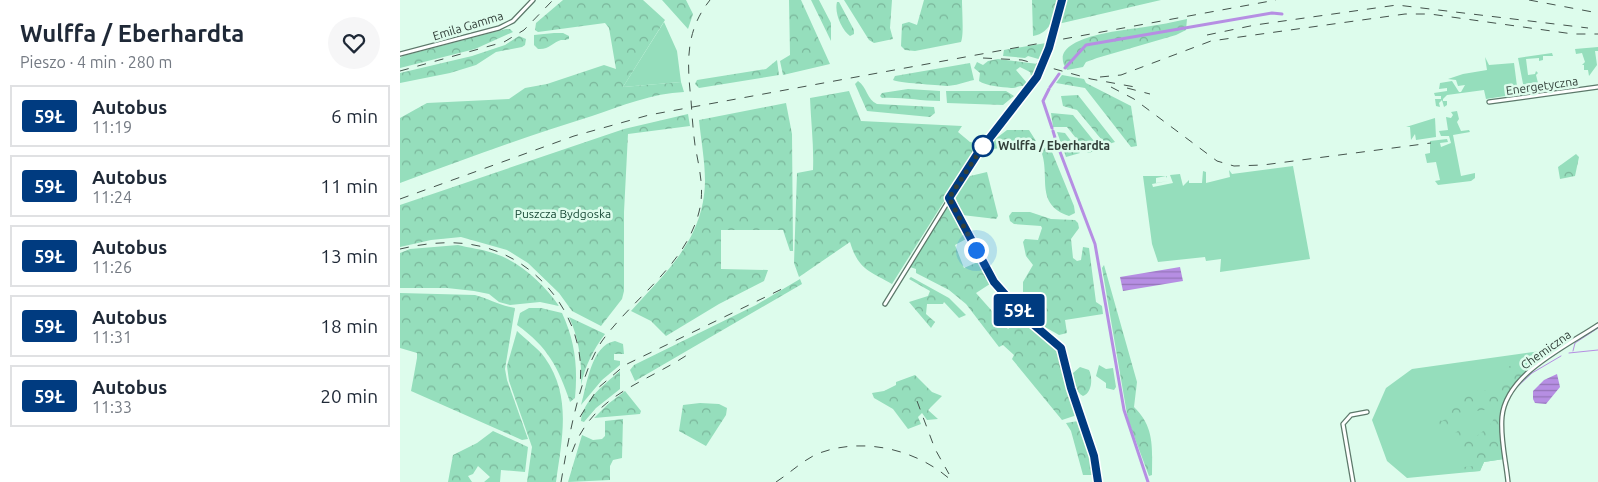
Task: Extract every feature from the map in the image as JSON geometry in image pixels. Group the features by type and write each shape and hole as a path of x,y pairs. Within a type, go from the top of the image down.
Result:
{"street":[{"name":"Emila Gamma","path":"400,54 499,28 512,21 533,0"},
{"path":"885,304 978,153 1033,84 1045,61 1062,0"},
{"name":"Energetyczna","path":"1489,102 1598,87"},
{"path":"949,198 994,282 1027,319 1061,348 1071,388 1094,456 1098,482"},
{"name":"Chemiczna","path":"1508,482 1501,425 1507,396 1516,384 1531,370 1598,325"},
{"path":"1353,482 1343,424 1351,415 1367,412"}],"green space":[{"path":"563,0 643,0 665,20 623,87 681,82 684,92 649,97 626,104 400,183 400,118 427,103 509,99 525,88 547,84 604,65 616,69 609,28 605,23 538,32 535,30 536,23"},
{"path":"662,0 686,0 693,14 688,29"},
{"path":"789,0 801,0 830,64 783,75 780,61 790,55"},
{"path":"811,0 819,0 831,23 831,41"},
{"path":"844,0 892,0 890,28 893,39 874,43 869,40"},
{"path":"924,0 962,0 963,28 961,42 915,51 905,50 901,46 902,24 909,22 917,25"},
{"path":"1032,0 1058,0 1048,27 1033,36"},
{"path":"1065,0 1161,0 1058,24"},
{"path":"837,2 839,2 854,30 854,34 850,36 839,21"},
{"path":"1187,19 1186,30 1176,35 1097,58 1086,62 1083,67 1067,70 1063,59 1067,49 1076,42 1106,33"},
{"path":"664,22 677,51 681,82 623,87"},
{"path":"510,29 513,32 475,49 400,68 400,58 403,56"},
{"path":"563,33 569,36 569,39 558,41 542,49 538,49 534,45 534,35"},
{"path":"519,36 526,39 525,45 522,47 496,52 476,65 450,73 400,83 400,73 472,56 505,45"},
{"path":"1046,43 1042,60 1028,56 1025,58 1003,56 1004,50"},
{"path":"1598,47 1598,51 1595,51 1597,65 1589,76 1588,70 1584,70 1584,65 1582,65 1585,62 1582,53 1576,54 1575,49"},
{"path":"1552,53 1553,56 1543,56 1543,60 1539,61 1539,58 1526,59 1528,75 1535,74 1536,71 1538,73 1536,75 1540,91 1538,94 1525,94 1518,58"},
{"path":"1485,57 1489,65 1514,63 1518,94 1486,99 1484,90 1447,95 1443,101 1447,101 1447,105 1444,107 1442,100 1439,103 1440,107 1436,106 1435,99 1441,99 1441,96 1435,96 1434,93 1447,91 1447,88 1439,89 1440,83 1452,81 1459,92 1461,92 1465,85 1458,86 1456,80 1448,79 1487,70"},
{"path":"998,59 1038,64 1039,67 1032,80 1030,72 1020,67 1016,70 1027,83 1026,86 1011,88 990,85 979,81 980,73 974,68 977,62 983,65 988,61"},
{"path":"777,60 779,75 699,88 695,84 697,80 766,69"},
{"path":"970,63 974,80 956,85 946,86 893,80 895,76"},
{"path":"1062,75 1084,79 1086,83 1131,106 1137,146 1131,147 1085,88 1056,83"},
{"path":"858,81 871,100 877,104 934,107 935,113 930,117 867,111 855,84"},
{"path":"908,89 940,91 940,101 882,98 880,96 882,93"},
{"path":"849,91 861,121 962,126 958,132 970,142 980,144 892,284 861,264 850,242 799,277 794,263 797,173 813,170 810,98"},
{"path":"946,91 1006,91 1014,96 1003,105 947,103"},
{"path":"1078,95 1115,142 1106,145 1077,110 1063,106 1061,96"},
{"path":"786,103 792,134 793,251 790,251 783,230 721,230 721,269 768,270 764,281 719,304 666,336 651,321 631,311 670,268 691,237 698,220 703,202 705,181 699,120"},
{"path":"1457,111 1459,119 1457,122 1461,131 1469,130 1470,132 1453,135 1461,176 1475,173 1475,178 1471,181 1438,185 1435,181 1440,180 1436,162 1427,163 1425,154 1430,153 1430,141 1447,139 1448,142 1440,143 1441,147 1451,143 1449,136 1441,136 1439,131 1448,130 1446,117 1451,118 1453,115 1451,112"},
{"path":"1051,113 1073,115 1098,146 1098,150 1088,153 1067,127 1053,127"},
{"name":"Puszcza Bydgoska","path":"688,114 690,126 628,134 624,212 624,291 622,299 601,326 572,311 559,293 528,263 507,250 461,237 431,240 400,247 400,205 624,129"},
{"path":"1435,118 1436,137 1416,140 1415,134 1411,140 1410,127 1406,127"},
{"path":"1007,130 1029,130 1036,141 994,149 988,154 986,153 994,140"},
{"path":"1057,132 1065,133 1080,153 1066,157"},
{"path":"1047,146 1050,147 1074,206 1075,213 1069,216 1058,211 1047,197 1044,160 1041,151"},
{"path":"1576,154 1579,157 1575,176 1560,179 1558,167"},
{"path":"1293,166 1310,259 1220,272 1221,259 1206,261 1205,257 1158,262 1152,244 1143,176 1166,176 1156,178 1156,183 1168,181 1152,184 1153,187 1173,183 1170,175 1180,174 1183,186 1189,180 1189,183 1202,183 1203,171 1206,172 1206,183 1230,177 1229,170 1232,174"},
{"path":"987,172 998,216 996,219 962,215 955,196 966,177"},
{"path":"947,204 950,204 968,238 955,245 964,268 980,261 993,282 976,293 1008,329 1023,316 1037,331 1055,342 1063,354 1069,392 1077,415 1062,420 1012,359 1014,355 1003,345 999,347 966,304 949,290 916,273 916,269 907,266"},
{"path":"1012,212 1030,212 1051,219 1075,220 1078,223 1079,228 1071,239 1073,258 1077,261 1081,260 1083,247 1089,248 1096,302 1102,306 1103,314 1065,320 1067,333 1059,335 1038,323 1027,311 1023,303 1023,282 1033,265 1026,256 1023,242 1025,239 1038,240 1042,228 1041,226 1014,224 1010,221 1009,216"},
{"path":"458,245 489,252 521,267 546,290 559,306 540,302 510,305 499,302 489,294 474,291 447,288 400,288 400,253 410,249"},
{"path":"1104,265 1137,382 1134,407 1146,422 1151,439 1152,475 1149,476 1128,420 1102,268"},
{"path":"911,277 949,298 966,315 959,318 944,302 943,304 927,304 926,314 935,322 931,328 909,302 928,296 930,291 909,279"},
{"path":"800,279 802,284 635,381 630,370 634,365 756,305"},
{"path":"400,293 475,295 515,308 505,369 507,380 528,439 522,440 411,391 417,353 400,348"},
{"path":"529,308 541,308 562,313 573,344 576,365 575,398 570,402 551,359 537,341 517,325 520,313"},
{"path":"569,317 605,334 590,358 581,385 579,350"},
{"path":"517,331 545,358 559,387 563,418 556,482 527,482 532,447 509,381 507,366"},
{"path":"615,341 623,344 624,354 614,354 614,360 620,361 620,365 602,380 581,405 595,358 607,344"},
{"path":"1541,351 1546,357 1519,378 1505,400 1501,426 1504,459 1484,462 1480,471 1407,478 1387,461 1372,420 1386,388 1412,369"},
{"path":"1099,365 1106,369 1113,368 1116,387 1114,390 1106,388 1106,383 1096,376"},
{"path":"1512,365 1513,371 1528,366 1529,368 1510,388 1502,409 1501,432 1504,459 1484,462 1480,471 1464,472 1464,467 1474,466 1457,444 1455,433 1462,428 1472,439 1481,433 1493,421 1495,416 1494,405 1485,410 1457,413 1448,429 1428,419 1430,416 1442,421 1446,419 1447,412 1452,407 1457,407 1455,400 1473,391 1495,390 1506,382 1508,367"},
{"path":"1080,367 1089,370 1091,377 1090,389 1083,396 1074,383 1073,373"},
{"path":"620,371 620,389 596,408 584,422 581,421 582,414 590,400"},
{"path":"915,375 932,392 942,396 928,410 938,419 927,420 922,413 918,417 921,424 908,429 893,409 874,398 872,393 884,391 896,385 896,382"},
{"path":"625,391 641,411 640,414 594,418 608,404"},
{"path":"700,403 719,404 727,408 726,415 706,446 679,431 683,405"},
{"path":"623,419 622,458 613,460 610,466 610,480 568,482 582,435 593,440 602,439 605,436 605,421"},
{"path":"1078,421 1093,457 1095,475 1083,475 1071,431 1066,423"},
{"path":"493,431 528,447 525,472 501,470 500,482 484,482 490,477 478,466 473,474 468,476 472,482 448,482 453,455 477,443"}],"shaded area":[{"path":"1180,267 1183,281 1123,291 1120,277"},
{"path":"1557,374 1560,387 1546,404 1535,403 1533,391 1544,380"}],"waterway":[{"path":"1065,68 1086,45 1272,13 1282,14"},
{"path":"1050,87 1059,74"},
{"path":"1049,89 1043,101 1052,128"},
{"path":"1053,131 1056,141"},
{"path":"1057,144 1095,244 1124,410 1148,482"},
{"path":"1573,351 1575,343 1598,328"},
{"path":"1569,353 1598,350"},
{"path":"1516,388 1532,373 1561,356"}],"railway":[{"path":"400,71 504,42 524,30 553,0"},
{"path":"561,482 575,409 594,355 614,325 657,281 682,249 692,231 699,212 701,203 700,170 695,145 689,60 692,36 696,23 710,0"},
{"path":"400,199 574,136 649,115 1276,0"},
{"path":"1529,0 1598,13"},
{"path":"1207,35 1255,25 1397,5 1588,28"},
{"path":"1100,77 1121,75 1211,41 1405,14 1430,14 1573,34 1598,34"},
{"path":"983,58 1022,60 1091,79 1135,87"},
{"path":"1111,87 1134,99 1217,161 1234,166 1263,165 1431,143"},
{"path":"1127,88 1150,94"},
{"path":"400,249 440,243 469,244 501,253 521,264 540,279 555,296 567,316 576,338 580,361 580,384"},
{"path":"580,417 598,388 625,365 784,288"},
{"path":"572,452 582,432 608,402 623,391 693,351"},
{"path":"917,401 935,449 949,474"},
{"path":"776,482 817,454 852,446 871,446 906,454 923,461 953,482"}],"bus line":[{"name":"59Ł","path":"1062,0 1041,70 1033,84 978,153 949,198 994,282 1027,319 1054,340 1061,348 1071,388 1094,456 1098,482"}],"place":[{"name":"Wulffa / Eberhardta","path":"983,146"}],"route":[{"path":"976,250 949,198 983,146"}]}
